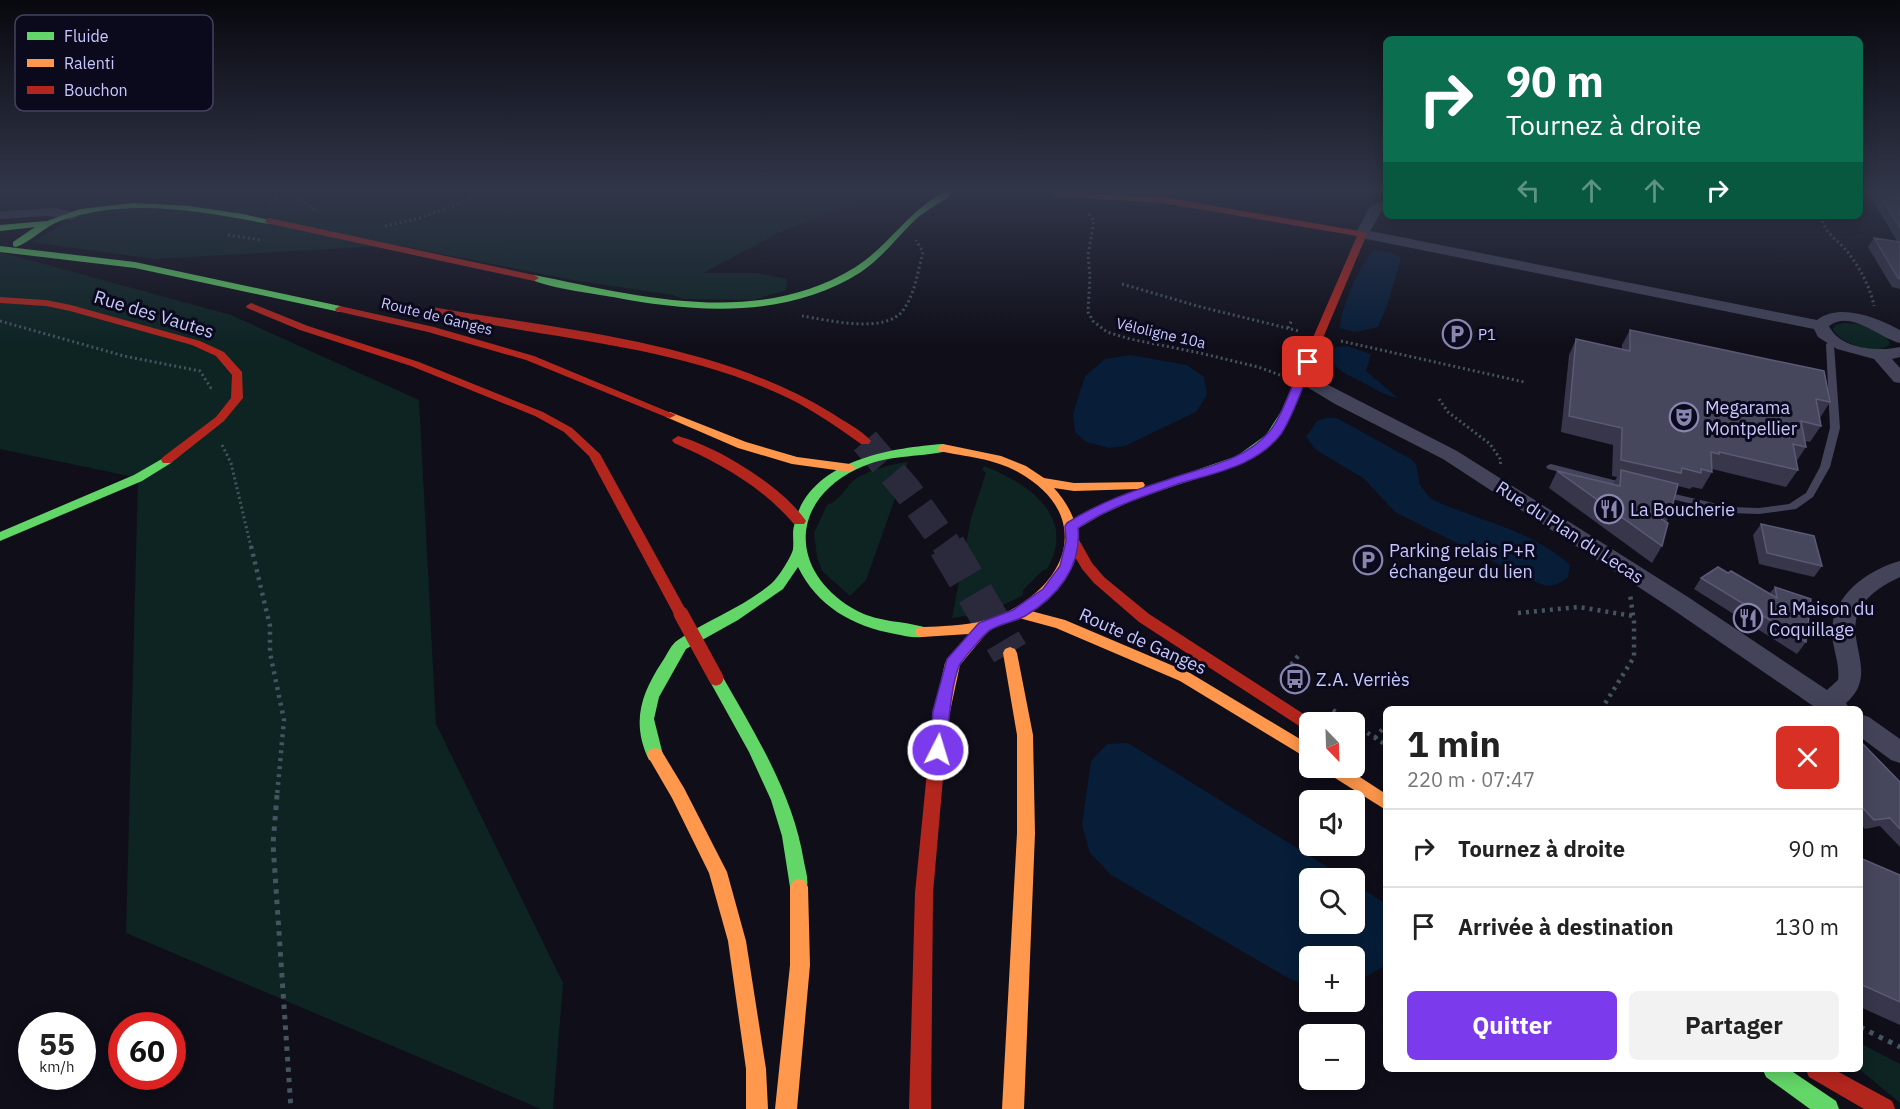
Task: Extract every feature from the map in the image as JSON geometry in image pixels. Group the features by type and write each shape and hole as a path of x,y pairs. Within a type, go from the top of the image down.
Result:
{"main road":[{"path":"377,244 569,285 726,308 765,305 830,286 851,275 875,257 887,244"},
{"path":"1172,482 1119,487 1074,487 1042,482 1017,466 969,451 943,448 890,453 850,468 818,491 807,505 799,521 796,537 797,553 807,579 829,602 861,620 900,630 942,633 984,626 1018,614 1048,593 1066,567 1072,533 1097,510 1172,482 1241,460 1264,445 1276,432 1302,380 1358,244"},
{"name":"Route de Ganges","path":"0,249 135,265 430,329 530,358 742,445 796,461 850,468"},
{"path":"0,263 92,274"},
{"path":"135,265 256,278 303,286"},
{"path":"178,289 232,298 330,322"},
{"path":"232,298 304,328 415,364 539,414 568,430 594,454 766,772 787,821 799,874 801,934 786,1109"},
{"name":"Rue des Vautes","path":"0,300 46,303 71,308 196,343 226,358 238,374 238,384"},
{"path":"419,308 663,353 729,370 778,387 815,405 865,441"},
{"path":"0,537 138,478 181,451 212,425 237,398 238,384"},
{"path":"664,434 696,447 741,472 788,505 799,521"},
{"name":"Route de Ganges","path":"1042,482 1061,502 1087,566 1099,580 1144,618 1299,720"},
{"path":"757,1109 756,1069 737,941 718,872 678,793 652,751 646,719 656,687 681,645 733,616 778,586 790,569 797,553"},
{"name":"Route de Ganges","path":"1018,614 1060,624 1185,677 1299,746"},
{"path":"920,1109 924,893 941,711 953,663 984,626"},
{"path":"1010,653 1025,735 1026,822 1013,1109"},
{"path":"1348,778 1383,801"},
{"path":"1776,1072 1828,1109"},
{"path":"1819,1072 1884,1109"}],"street":[{"path":"1411,244 1820,325"},
{"path":"1820,325 1823,321 1836,317 1870,322 1900,338"},
{"path":"1820,325 1822,331 1835,341 1856,350 1879,354 1900,352"},
{"path":"1879,354 1900,378"},
{"name":"Rue du Plan du Lecas","path":"1302,380 1450,455 1680,603 1833,706"},
{"path":"1833,706 1850,681 1850,668 1842,626 1845,612 1857,594 1900,568"},
{"path":"1863,726 1900,753"}],"lane":[{"path":"1648,491 1730,510 1759,511 1792,507 1810,495 1825,466 1835,428 1830,344 1835,341"},
{"path":"1551,467 1637,488"}],"path":[{"name":"Véloligne 10a","path":"1090,244 1088,312 1093,321 1107,332 1258,367 1302,380"},
{"path":"1840,244 1872,293 1875,309 1870,322"},
{"path":"1288,328 1292,320"},
{"path":"0,321 112,355 158,366 200,371 211,388 238,384"},
{"path":"1439,399 1456,417 1489,443 1501,460 1491,481"},
{"path":"212,425 231,462 270,626 270,652 284,720 273,844 291,1109"},
{"path":"1603,706 1634,657 1630,589"},
{"path":"1518,613 1579,607 1633,616"},
{"path":"1280,677 1298,656"},
{"path":"1375,738 1383,729"},
{"path":"1365,731 1383,743"},
{"path":"1863,1028 1900,1047"}],"green space":[{"path":"45,244 758,244 703,273 757,273 787,279 786,290 753,300 683,299 673,295 578,281 398,245 154,259"},
{"path":"0,252 231,315 419,400 436,724 563,983 553,1109 541,1109 126,933 138,478 0,449"},
{"path":"1844,323 1877,330 1887,338 1890,344 1884,348 1869,349 1851,344 1843,340 1833,329 1836,325"},
{"path":"908,462 866,580 850,596 822,571 817,557 814,533 827,505 837,499 856,479 878,469"},
{"path":"984,466 1016,482 1043,504 1052,518 1056,533 1055,550 1047,569 1023,590 1023,595 989,610 952,618 971,518 986,473 982,470"},
{"path":"1863,1045 1900,1064 1900,1103 1862,1072"}],"water":[{"path":"1374,250 1393,253 1401,258 1388,303 1378,327 1355,332 1340,328 1352,287 1362,266"},
{"path":"1347,346 1371,354 1366,371 1398,398 1347,375 1334,364 1333,354 1336,347"},
{"path":"1131,355 1187,365 1204,377 1207,395 1196,412 1125,446 1109,448 1086,442 1075,432 1073,414 1085,376 1105,359"},
{"path":"1337,418 1411,459 1416,464 1420,485 1431,499 1521,534 1555,553 1570,565 1568,577 1553,586 1539,583 1395,512 1363,478 1316,450 1306,437 1317,421"},
{"path":"1128,743 1299,849 1299,856 1310,856 1329,868 1299,868 1299,934 1365,934 1365,890 1383,902 1383,967 1365,977 1365,946 1299,946 1299,982 1288,978 1111,875 1090,853 1082,825 1091,761 1107,744"}],"building":[{"path":"1877,244 1900,244 1900,279"},
{"name":"Megarama Montpellier","path":"1630,330 1824,371 1830,402 1816,399 1821,426 1801,421 1806,447 1793,444 1798,470 1719,452 1719,454 1711,452 1712,472 1701,469 1701,473 1682,468 1681,473 1621,460 1622,428 1569,416 1576,339 1630,351"},
{"path":"1621,470 1678,484 1670,515 1647,510 1668,523 1662,546 1557,471 1620,486"},
{"path":"1761,524 1814,536 1822,566 1767,553"},
{"path":"1718,567 1728,573 1731,571 1777,598 1775,587 1811,599 1806,642 1701,578"},
{"path":"1863,744 1900,782 1900,829 1890,818 1874,820 1863,808"},
{"path":"1863,859 1900,875 1900,1002 1863,985"}],"tunnel":[{"path":"865,441 907,490 948,547"},
{"path":"947,546 1010,653"}],"traffic: fast":[{"path":"534,278 657,301 698,306 740,306 780,301 819,289 857,270 887,244"},
{"path":"0,249 135,265 340,309"},
{"path":"1072,526 1134,495 1241,459 1271,438 1288,409"},
{"path":"922,632 866,621 848,613 827,599 812,582 802,563 798,544 800,524 808,505 822,488 842,472 878,457 943,448"},
{"path":"0,537 138,478 167,460"},
{"path":"655,755 646,719 651,697 661,676 681,645 733,616 778,586 790,569 797,553"},
{"path":"716,678 772,782 791,836 799,887"},
{"path":"1776,1072 1828,1109"}],"traffic: slow":[{"path":"670,415 742,445 796,461 850,468"},
{"path":"922,632 977,627 1012,616 1029,606 1057,580 1067,564 1072,547 1071,529 1064,510 1049,490 1036,478 1014,465 997,459 943,448"},
{"path":"1042,482 1074,487 1139,485"},
{"path":"1018,613 1060,624 1185,677 1299,746"},
{"path":"940,721 953,663 984,626"},
{"path":"1010,653 1025,735 1026,833 1013,1109"},
{"path":"655,755 678,793 718,872 737,941 756,1069 757,1109"},
{"path":"1348,778 1383,801"},
{"path":"786,1109 800,965 799,887"}],"traffic: jam":[{"path":"375,244 534,278"},
{"path":"1288,409 1358,244"},
{"path":"0,300 46,303 71,308 196,343 220,354 238,374 237,398 220,419 167,460"},
{"path":"251,306 304,328 415,364 539,414 568,430 594,454 681,614"},
{"path":"340,309 430,329 530,358 670,415"},
{"path":"432,310 644,348 726,370 766,384 805,402 865,441"},
{"path":"678,440 712,455 759,483 787,507 799,521"},
{"path":"1073,541 1087,566 1099,580 1144,618 1299,720"},
{"path":"681,614 716,678"},
{"path":"920,1109 924,893 940,721"},
{"path":"1819,1072 1884,1109"}],"place":[{"name":"P1","path":"1457,334"},
{"name":"Megarama Montpellier","path":"1684,417"},
{"name":"La Boucherie","path":"1609,509"},
{"name":"Parking relais P+R échangeur du lien","path":"1368,560"},
{"name":"La Maison du Coquillage","path":"1748,618"},
{"name":"Z.A. Verriès","path":"1295,679"}],"route":[{"path":"938,750 941,711 953,663 984,626 1018,614 1048,593 1066,567 1073,541 1071,526 1097,510 1172,482 1230,465 1264,445 1276,432 1308,362"}]}
